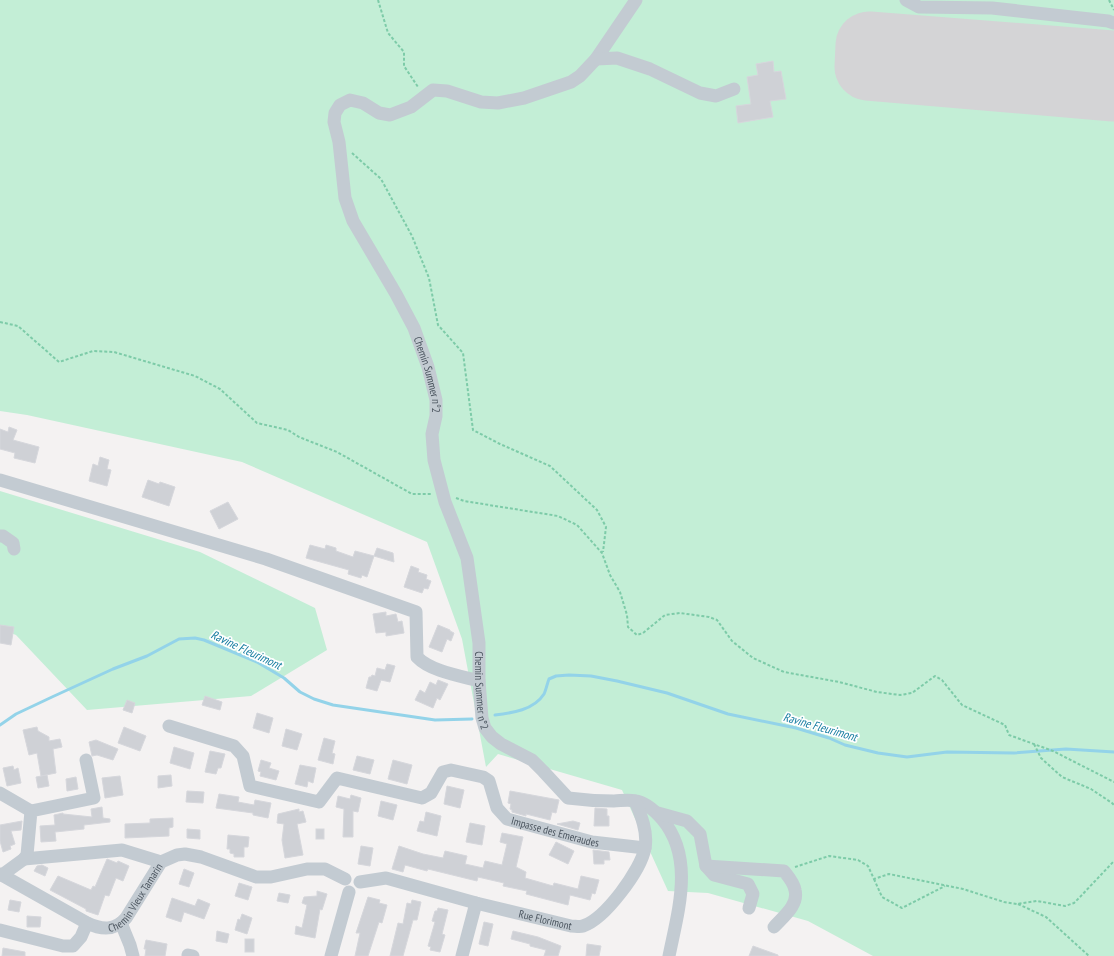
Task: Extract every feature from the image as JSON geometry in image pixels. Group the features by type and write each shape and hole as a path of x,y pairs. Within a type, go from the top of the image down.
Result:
{"street":[{"name":"Chemin Summer n°2","path":"636,0 596,59 576,80 524,98 498,103 481,102 447,91 432,90 411,107 390,115 379,113 363,103 350,100 340,105 335,113 334,122 339,142 345,198 353,221 396,294 414,328 428,367 436,400 436,416 432,434 434,460 443,494 467,558 479,643 479,681 482,718 485,728 492,737 501,744 532,760 568,798 594,801 635,801 650,807 658,813 668,826 676,841 680,858 682,878 681,900 669,956"},
{"path":"906,0 919,6 992,8 1108,21 1114,23"},
{"path":"596,59 617,58 650,70 700,93 716,96 734,89"},
{"path":"0,480 266,559 416,612 417,657 422,662 432,667 479,681"},
{"path":"0,536 3,536 13,543 14,549"},
{"name":"Impasse des Emeraudes","path":"169,726 234,746 243,756 250,786 319,802 337,778 422,798 431,793 443,772 451,770 483,777 488,781 497,808 507,818 592,842 645,848"},
{"path":"0,793 31,811 94,798 86,760"},
{"name":"Rue Florimont","path":"360,882 386,878 476,903 571,926 583,926 598,917 617,898 640,865 645,848 644,826 635,801"},
{"path":"1,874 24,859 27,855 31,811"},
{"path":"658,813 687,821 700,834 706,866 714,875 748,884 753,894 749,908"},
{"path":"24,859 122,850 161,862"},
{"name":"Chemin Vieux Tamarin","path":"1,874 88,923 96,927 108,928 115,927 121,923 161,862 184,854 200,857 256,877 271,877 303,870 325,869 345,878"},
{"path":"706,866 784,871 795,889 795,900 792,907 774,927"},
{"path":"353,875 359,878 360,882 357,891 349,892 345,889 343,883 345,878 353,875"},
{"path":"331,956 349,892"},
{"path":"462,956 476,903"},
{"path":"0,930 63,946 72,946 81,937 88,923"},
{"path":"121,923 133,956"}],"path":[{"path":"378,0 388,33 404,52 404,66 424,97"},
{"path":"1109,0 1114,10"},
{"path":"339,142 381,179 412,236 430,278 438,325 463,352 473,430 500,444 550,466 597,510 606,527 602,553"},
{"path":"0,322 18,326 59,362 93,351 114,352 195,376 220,389 258,423 288,430 299,437 337,452 412,494 443,494 464,501 558,516 577,525 602,553 610,575 620,592 627,614 628,627 637,635 643,633 665,615 680,612 709,617 717,620 732,641 753,658 784,672 839,682 877,692 900,695 912,693 935,676 942,680 962,705 1005,725 1009,735 1053,751 1114,782"},
{"path":"1034,743 1041,758 1062,777 1091,790 1114,805"},
{"path":"784,871 829,856 858,860 868,866 882,897 902,908 946,885"},
{"path":"1018,904 1037,901 1065,906 1074,903 1114,861"},
{"path":"874,879 889,874 946,885 1004,902 1018,904 1046,917 1089,956"}],"green space":[{"path":"0,0 1114,0 1114,956 873,956 808,921 708,893 668,891 622,790 498,754 486,767 462,639 427,542 242,462 27,415 0,411"},
{"path":"0,491 200,552 315,608 327,650 251,696 87,710 16,635 0,629"}],"building":[{"path":"773,61 774,72 781,71 786,99 770,101 773,117 738,123 736,106 751,104 747,77 758,75 756,64"},
{"path":"9,427 17,430 13,440 39,447 35,463 14,458 15,453 0,449 0,429 8,432"},
{"path":"100,457 109,460 107,469 111,470 107,486 89,481 93,464 98,466"},
{"path":"148,480 175,487 169,506 142,497"},
{"path":"228,502 238,519 219,529 210,511"},
{"path":"310,545 325,549 326,545 336,548 336,551 353,557 355,551 374,556 367,577 362,575 361,578 348,574 349,570 306,558"},
{"path":"377,548 393,553 394,562 374,556"},
{"path":"411,566 419,569 418,572 427,575 426,579 431,581 428,589 424,588 422,593 404,587"},
{"path":"386,612 386,616 396,614 398,622 402,621 404,633 386,636 386,632 376,633 373,614"},
{"path":"0,625 14,627 11,645 0,643"},
{"path":"438,625 454,633 451,641 447,639 442,652 429,647"},
{"path":"387,664 395,666 390,682 381,680 377,691 366,688 369,677 372,675 375,676 377,668 385,670"},
{"path":"438,680 448,684 440,700 437,698 433,708 415,700 420,690 425,693 430,682 436,685"},
{"path":"205,696 222,702 220,710 202,705"},
{"path":"127,700 135,703 132,713 123,710"},
{"path":"257,713 273,718 269,733 253,728"},
{"path":"37,727 38,731 49,737 49,741 60,739 62,747 53,749 56,773 41,776 37,753 29,755 23,730"},
{"path":"124,727 146,736 140,751 118,743"},
{"path":"286,729 302,734 297,750 282,746"},
{"path":"324,738 335,741 332,753 335,754 333,764 318,760"},
{"path":"96,740 118,749 113,760 97,755 92,756 89,742"},
{"path":"174,747 194,753 190,769 170,763"},
{"path":"210,751 225,754 221,768 218,768 216,774 205,772"},
{"path":"357,756 374,760 370,774 353,770"},
{"path":"261,760 271,763 269,768 279,771 276,780 260,776 261,772 258,771"},
{"path":"393,760 412,765 407,784 388,779"},
{"path":"300,765 316,768 313,783 308,781 307,787 295,784"},
{"path":"13,766 14,770 18,768 21,783 7,786 3,768"},
{"path":"47,775 49,786 38,788 36,777"},
{"path":"171,775 172,786 158,788 158,776"},
{"path":"120,776 123,795 105,798 102,778"},
{"path":"76,777 78,789 67,791 66,779"},
{"path":"447,786 464,790 460,808 444,804"},
{"path":"187,791 204,792 203,803 186,802"},
{"path":"510,791 559,800 556,813 552,812 550,820 512,812 510,809 511,804 508,803"},
{"path":"219,794 239,797 238,802 254,805 255,800 271,803 268,818 253,815 253,813 216,808"},
{"path":"351,795 361,798 358,812 353,811 353,837 343,837 344,809 336,807 338,796 350,799"},
{"path":"381,801 397,805 393,820 378,816"},
{"path":"102,807 103,818 110,819 110,822 84,825 84,829 55,832 56,841 41,842 40,826 55,825 54,815 63,813 92,817 91,809"},
{"path":"595,808 607,809 609,826 594,826"},
{"path":"299,809 299,812 303,811 306,822 297,824 303,855 285,858 282,840 284,824 277,823 278,814"},
{"path":"426,812 441,816 437,836 417,831 420,821 424,822"},
{"path":"173,818 173,827 169,828 169,836 125,838 125,824 150,823 150,819"},
{"path":"22,821 21,830 11,831 15,844 10,846 11,849 3,852 0,841 0,825"},
{"path":"573,821 580,823 578,830 557,824"},
{"path":"470,823 485,826 482,845 466,842"},
{"path":"187,829 200,830 200,839 187,838"},
{"path":"316,829 324,829 324,839 316,839"},
{"path":"502,833 523,837 516,867 526,872 525,878 553,886 554,883 578,889 581,876 599,880 595,894 592,893 590,900 570,895 568,905 526,894 527,891 503,886 504,883 478,877 477,881 405,865 403,872 392,869 399,846 423,854 443,858 445,851 467,856 465,864 483,868 485,861 502,865 507,844 500,842"},
{"path":"228,835 249,837 248,847 244,847 244,857 234,857 234,854 230,853 230,849 227,849"},
{"path":"556,842 574,851 568,864 549,855"},
{"path":"361,846 373,848 370,866 358,864"},
{"path":"593,850 609,852 610,860 604,860 604,864 594,864"},
{"path":"107,859 117,863 118,861 129,866 123,881 116,878 109,896 105,895 98,915 86,911 86,909 50,890 58,876 91,890 93,886 95,887"},
{"path":"42,865 48,868 45,876 34,871 37,866"},
{"path":"184,869 194,873 189,887 179,884"},
{"path":"239,883 252,887 248,900 235,896"},
{"path":"317,891 327,894 322,910 320,909 315,938 295,934 296,926 302,928 307,905 302,903 304,897 317,896"},
{"path":"279,893 290,895 288,903 277,901"},
{"path":"368,897 380,900 379,903 387,905 382,923 379,922 368,956 355,956 360,933 356,933"},
{"path":"172,898 195,906 198,899 210,904 204,919 184,912 181,922 166,917"},
{"path":"10,900 21,902 19,912 8,910"},
{"path":"412,900 421,902 417,920 413,920 403,956 390,956 398,923 403,924 407,903 411,904"},
{"path":"438,908 448,910 442,934 445,935 440,952 430,950 431,947 428,946 435,922 432,921 435,911 437,911"},
{"path":"242,914 252,918 247,934 235,930 238,919 240,920"},
{"path":"27,916 41,917 40,927 27,927"},
{"path":"484,922 493,924 488,946 479,944"},
{"path":"217,931 229,934 227,943 216,941"},
{"path":"513,931 538,937 561,946 558,956 544,956 546,950 511,939"},
{"path":"245,939 254,939 254,952 245,952"},
{"path":"146,940 167,944 165,956 145,956 146,949 144,949"},
{"path":"587,944 601,946 599,956 586,956"},
{"path":"753,946 778,955 778,956 749,956"},
{"path":"3,948 25,952 25,956 2,956"}],"waterway":[{"name":"Ravine Fleurimont","path":"0,725 16,714 113,669 147,656 179,639 195,638 204,640 257,662 284,678 300,692 314,699 333,705 435,720 472,719"},
{"name":"Ravine Fleurimont","path":"495,715 515,712 535,704 544,694 549,679 556,676 591,676 667,693 728,714 796,728 829,738 845,745 878,753 907,757 947,752 1014,753 1066,749 1114,752"}],"runway":[{"path":"1114,64 869,45 868,67 1114,88"}]}
